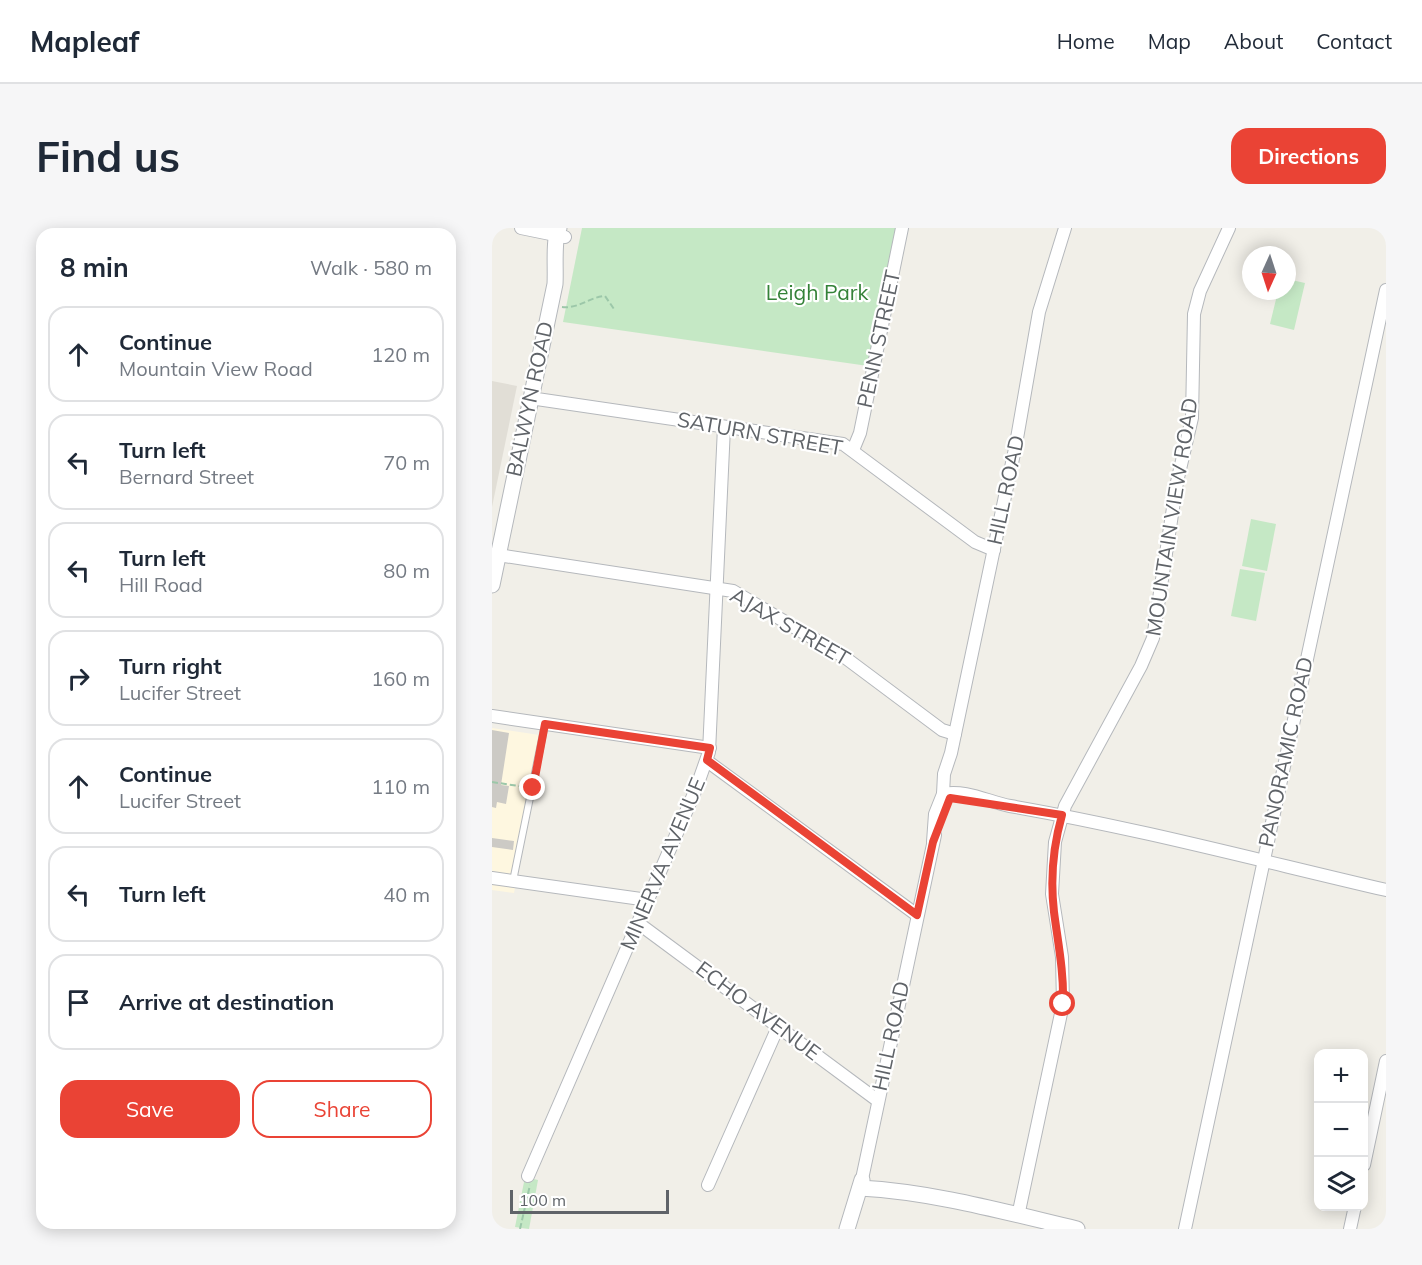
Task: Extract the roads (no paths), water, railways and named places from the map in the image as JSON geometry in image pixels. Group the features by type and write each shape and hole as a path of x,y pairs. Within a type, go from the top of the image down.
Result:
{"street":[{"path":"521,228 562,232"},
{"name":"PENN STREET","path":"852,450 860,433 902,228"},
{"name":"HILL ROAD","path":"847,1229 861,1183 933,842 935,814 948,794 944,774 951,753 1016,444 1039,312 1065,228"},
{"name":"MOUNTAIN VIEW ROAD","path":"1026,1221 1063,1004 1062,957 1052,894 1053,850 1062,815 1153,638 1175,492 1192,418 1194,314 1200,291 1228,228"},
{"name":"BALWYN ROAD","path":"492,585 550,306 555,284 566,258 562,232"},
{"name":"PANORAMIC ROAD","path":"1183,1229 1386,290"},
{"name":"SATURN STREET","path":"531,398 836,442 852,450 975,542 994,550"},
{"name":"MINERVA AVENUE","path":"528,1178 707,760 710,748 724,427"},
{"name":"AJAX STREET","path":"498,555 718,587 742,595 827,646 942,730 955,734"},
{"path":"492,716 710,748"},
{"path":"707,760 917,915"},
{"path":"948,794 1062,815 1386,890"},
{"path":"492,878 648,900"},
{"name":"ECHO AVENUE","path":"638,923 877,1100"},
{"path":"708,1185 778,1027"},
{"path":"1366,1157 1386,1060"},
{"path":"861,1183 1026,1221 1077,1229"},
{"path":"1350,1229 1353,1211"}],"lane":[{"path":"513,881 545,724"}],"park label":[{"name":"Leigh Park","path":"817,293"}]}
